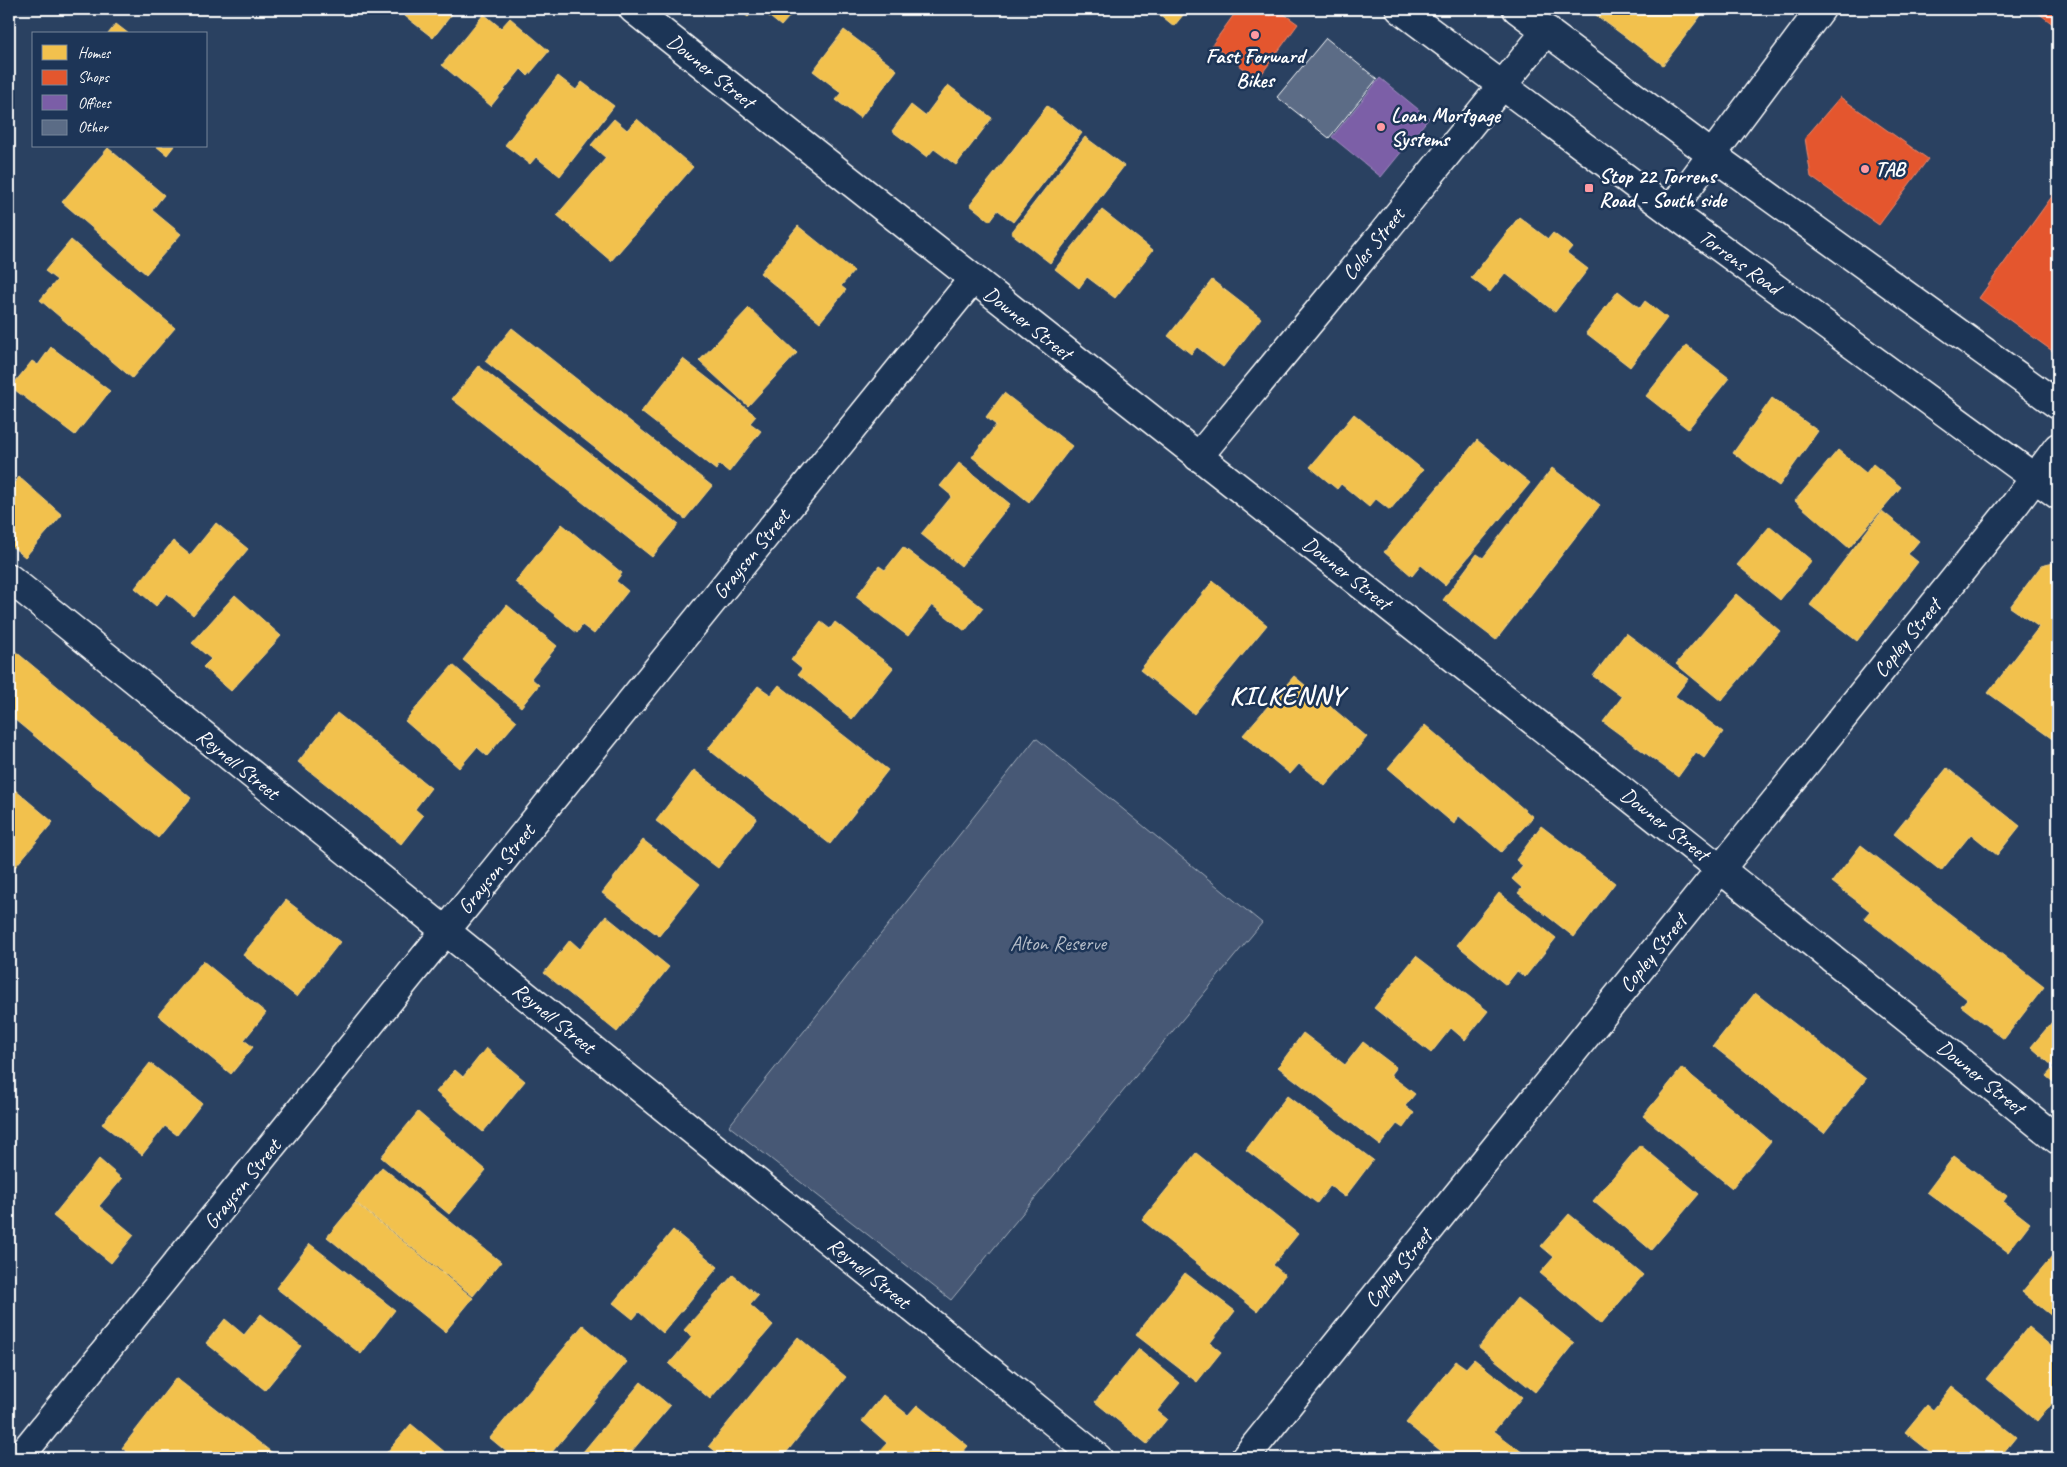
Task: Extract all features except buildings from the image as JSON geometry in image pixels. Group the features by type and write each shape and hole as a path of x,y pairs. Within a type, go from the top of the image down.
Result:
{"street":[{"name":"Downer Street","path":"633,9 1721,868 2058,1140"},
{"name":"Torrens Road","path":"1400,9 1670,211 2058,495"},
{"path":"1517,9 1712,155 2058,405"},
{"path":"1670,211 1821,9"},
{"name":"Coles Street","path":"1198,456 1547,30"},
{"name":"Grayson Street","path":"19,1458 973,279"},
{"name":"Copley Street","path":"1245,1458 2035,478 2058,447"},
{"name":"Reynell Street","path":"9,578 1098,1458"}],"green space":[{"name":"Alton Reserve","path":"1036,738 1262,923 951,1300 729,1126"}],"place":[{"name":"Fast Forward Bikes","path":"1255,35"},
{"name":"Loan Mortgage Systems","path":"1381,127"},
{"name":"TAB","path":"1865,169"},
{"name":"Stop 22 Torrens Road - South side","path":"1589,188"}],"district":[{"name":"KILKENNY","path":"1287,695"}]}
